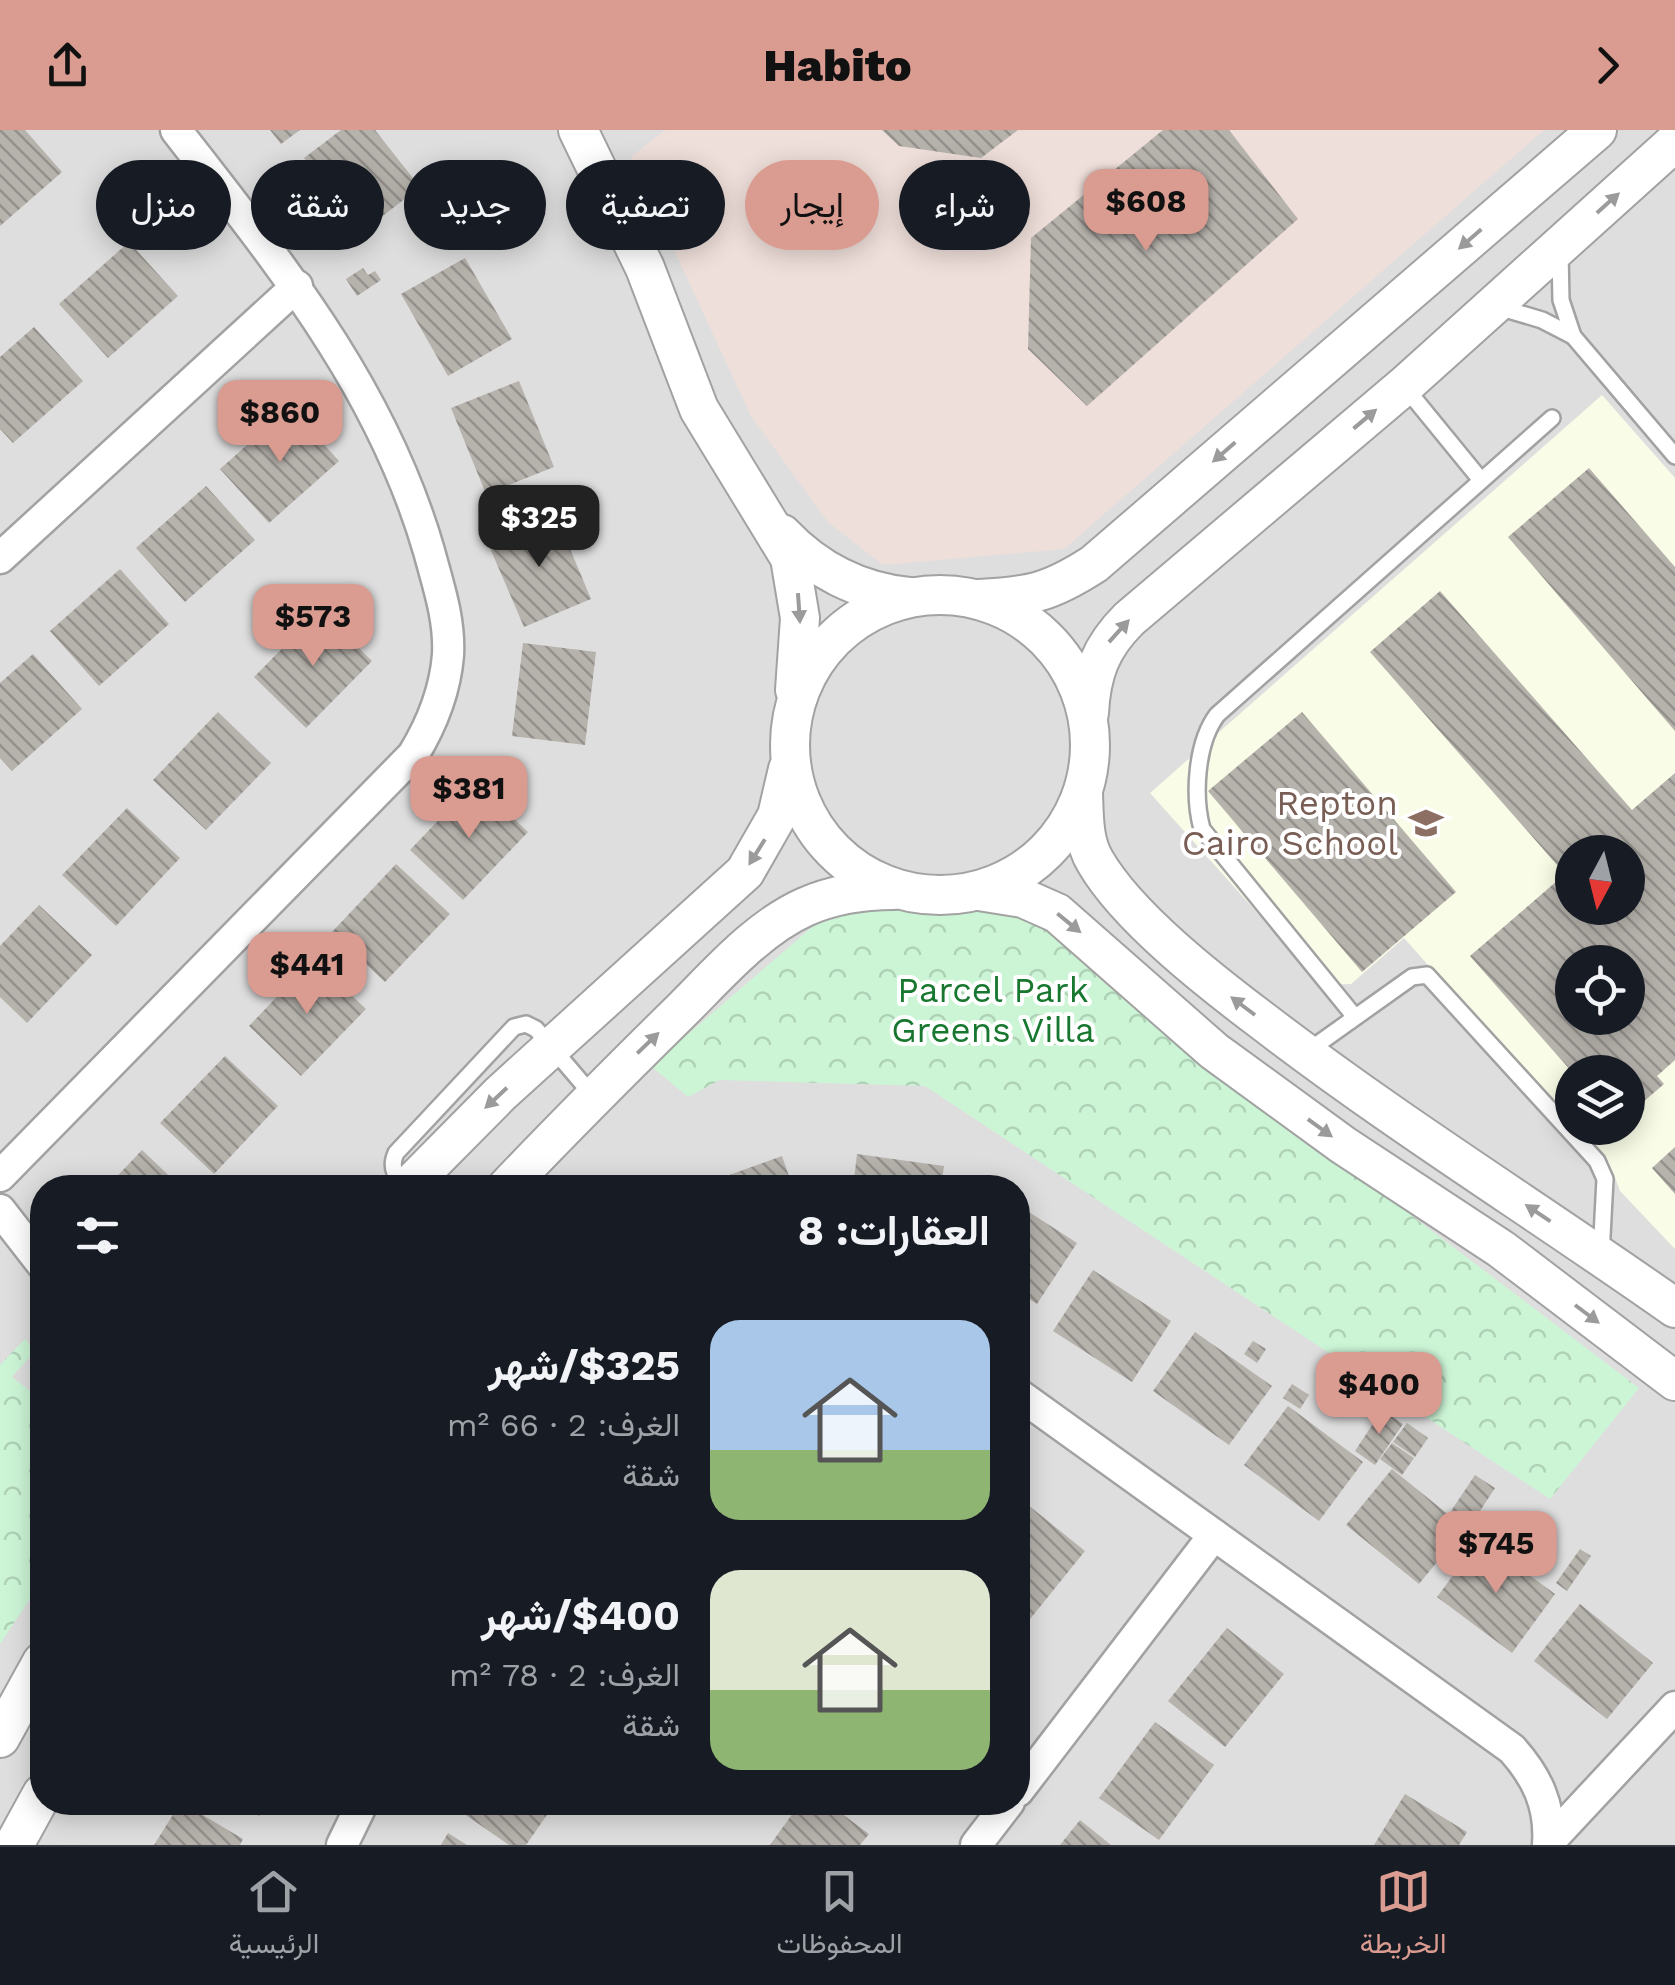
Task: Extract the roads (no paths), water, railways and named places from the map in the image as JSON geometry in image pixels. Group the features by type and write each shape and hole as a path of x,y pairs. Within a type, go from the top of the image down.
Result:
{"street":[{"path":"0,1176 413,755 438,706 448,652 447,626 414,500 356,381 297,286 176,130"},
{"path":"419,1175 638,966 745,872 777,816 790,762 800,618 790,558 699,409 645,268 578,130"},
{"path":"974,599 1037,594 1094,564 1580,135"},
{"path":"979,891 1024,871 1060,838 1083,794 1091,757 1089,720 1094,671 1112,636 1404,386 1675,142"},
{"path":"0,558 297,286"},
{"path":"767,518 798,552 818,565 864,589 913,597"},
{"path":"793,710 809,670 836,636 872,611 913,597 944,594 1008,611 1037,630 1062,656 1079,686 1089,720"},
{"path":"790,762 800,804 824,842 857,872 898,890"},
{"path":"1083,794 1087,842 1094,860 1139,914 1213,984 1408,1128 1675,1308"},
{"path":"519,1175 711,981 782,920 802,908 848,893 898,890 938,896 979,891 1024,898 1057,912 1214,1051 1343,1145 1502,1250 1675,1381"},
{"path":"0,1210 30,1249"},
{"path":"1030,1403 1512,1749 1538,1783 1546,1804 1548,1843"},
{"path":"1030,1775 1214,1535"},
{"path":"0,1738 30,1684"},
{"path":"1548,1843 1675,1706"},
{"path":"14,1845 30,1815"},
{"path":"342,1845 357,1815"},
{"path":"976,1845 999,1815"}],"lane":[{"path":"1562,244 1558,282 1573,336"},
{"path":"1494,306 1527,314 1573,336 1675,456"},
{"path":"1404,386 1480,479"},
{"path":"1355,1018 1208,840 1198,816 1202,745 1217,714 1552,418"},
{"path":"1305,1054 1416,974 1427,974 1602,1169 1605,1188 1601,1256"},
{"path":"554,1047 594,1097"}],"place":[{"name":"Repton Cairo School","path":"1426,823"}],"park label":[{"name":"Parcel Park Greens Villa","path":"993,1010"}]}
